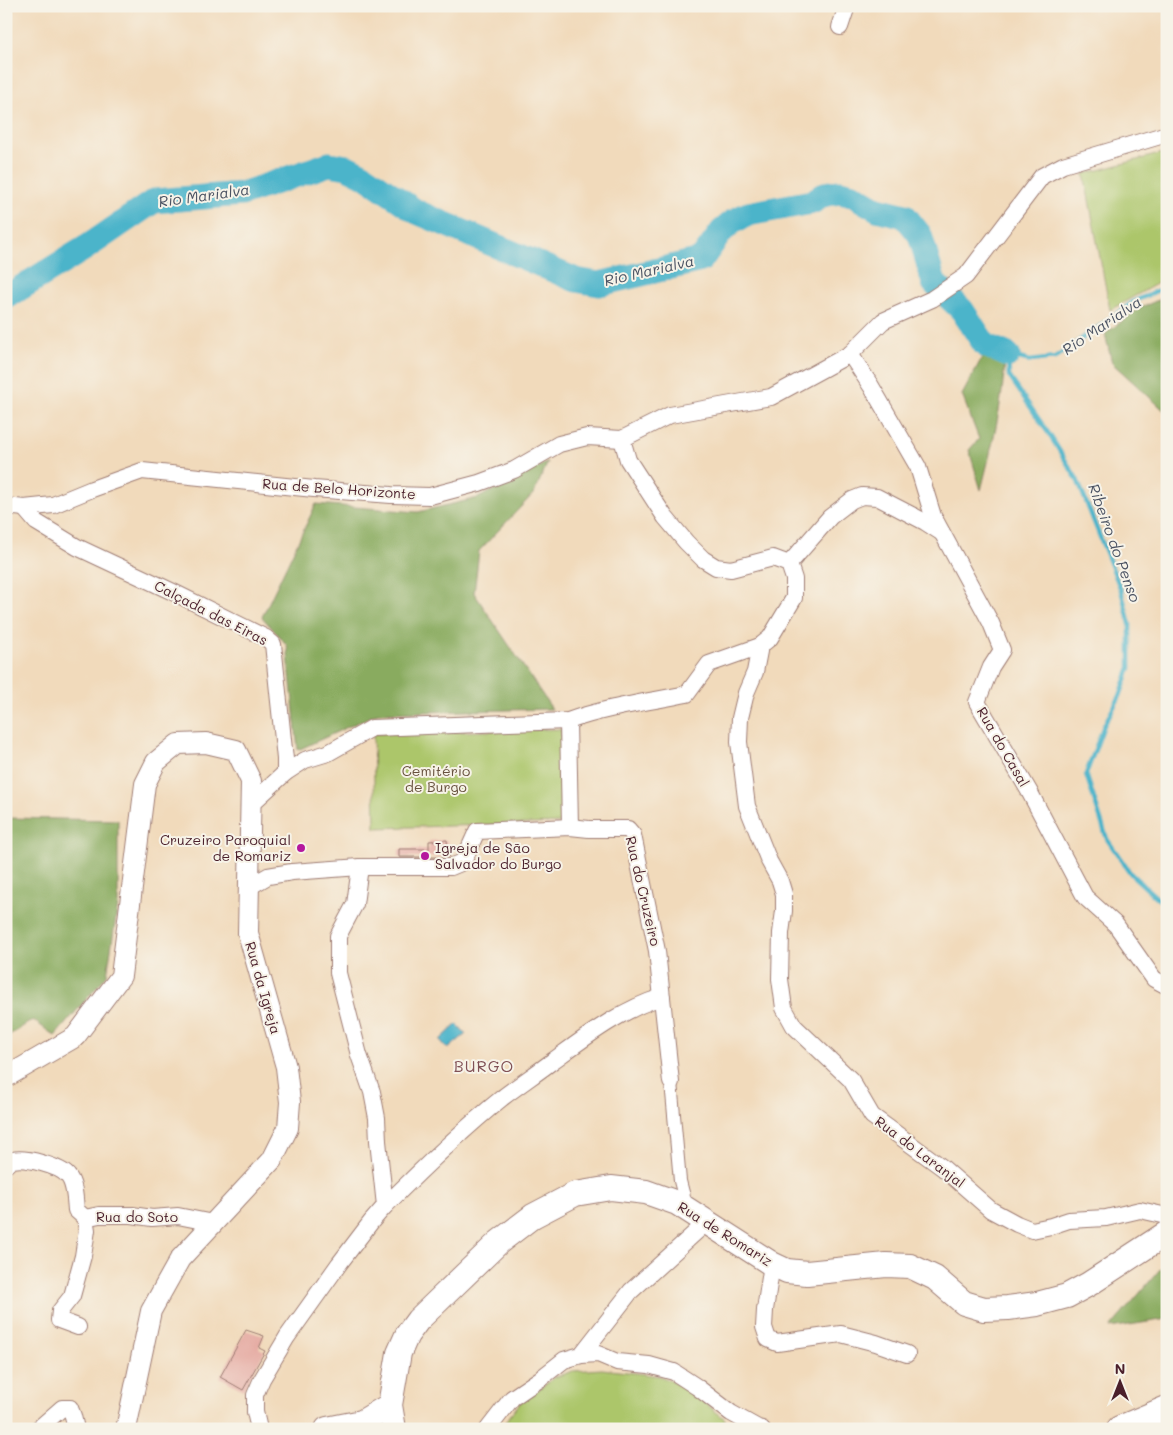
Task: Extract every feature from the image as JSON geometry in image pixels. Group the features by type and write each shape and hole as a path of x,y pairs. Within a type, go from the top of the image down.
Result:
{"main road":[{"name":"Rua de Romariz","path":"394,1429 390,1405 399,1353 407,1335 418,1320 499,1242 533,1216 575,1194 611,1188 646,1192 678,1203 772,1264 787,1271 806,1273 886,1265 910,1266 935,1278 964,1303 984,1308 1008,1308 1037,1304 1067,1296 1089,1284 1167,1233"},
{"path":"327,1429 360,1425 390,1405"},
{"path":"1120,1429 1167,1409"}],"street":[{"path":"840,27 847,6"},
{"path":"789,564 773,558 731,568 716,567 703,559 665,517 628,460 622,439 670,414 771,398 850,354 883,321 932,299 966,276 1042,176 1063,165 1167,134"},
{"name":"Rua do Casal","path":"850,354 918,467 933,516 991,623 1002,650 991,667 977,702 1029,791 1085,898 1116,926 1154,979 1167,986"},
{"name":"Rua de Belo Horizonte","path":"6,506 24,508 53,505 142,471 314,489 430,496 479,483 514,470 559,444 587,437 622,439"},
{"path":"789,564 830,517 852,500 862,496 877,497 942,533"},
{"name":"Calçada das Eiras","path":"24,508 36,522 77,547 258,634 273,644 285,773"},
{"path":"250,805 285,773 305,760 328,753 372,728 568,721 590,713 687,694 709,664 760,646 770,638 794,598 794,579 789,564"},
{"name":"Rua do Laranjal","path":"760,646 755,672 746,693 740,718 738,742 747,806 784,894 780,979 784,1008 794,1026 851,1080 872,1116 943,1168 991,1210 1017,1224 1032,1230 1070,1220 1106,1218 1140,1210 1167,1216"},
{"path":"568,721 570,826"},
{"name":"Rua da Igreja","path":"6,1076 75,1037 121,976 145,784 156,762 178,744 206,743 236,750 251,780 248,933 286,1067 290,1102 288,1128 272,1160 180,1259 150,1311 126,1429"},
{"name":"Rua do Cruzeiro","path":"360,868 451,867 463,862 477,831 570,826 590,829 628,829 633,835 657,951 680,1181 697,1216"},
{"path":"249,887 268,876 292,872 360,868 355,904 338,936 338,973 359,1055 372,1092 385,1206"},
{"path":"259,1429 254,1412 255,1395 262,1379 287,1336 339,1264 385,1206 465,1130 502,1098 574,1045 616,1018 646,1002 662,997"},
{"name":"Rua do Soto","path":"6,1165 13,1160 35,1161 51,1166 68,1176 74,1189 76,1210 85,1218 99,1215 132,1215 152,1218 178,1216 214,1223"},
{"path":"581,1355 631,1291 697,1216"},
{"path":"78,1327 59,1320 60,1311 72,1296 83,1256 87,1230 85,1218"},
{"path":"772,1264 764,1327 768,1338 777,1343 841,1334 876,1343 907,1354"},
{"path":"488,1429 512,1398 564,1360 581,1355 598,1354 617,1362 649,1365 674,1372 731,1413 762,1429"},
{"path":"38,1429 62,1408 70,1408 76,1429"},
{"path":"254,1412 272,1429"}],"green space":[{"path":"1167,152 1167,278 1110,310 1084,174"},
{"path":"1167,296 1167,413 1112,363 1105,334 1138,309"},
{"path":"985,352 1005,358 993,441 981,490 969,450 979,439 962,395"},
{"path":"548,462 534,493 479,551 474,593 552,709 378,713 298,750 287,645 262,617 316,504 418,512 478,498"},
{"name":"Cemitério de Burgo","path":"561,729 564,823 375,828 373,734"},
{"path":"6,818 118,820 118,904 107,975 55,1036 33,1020 6,1037"},
{"path":"1167,1261 1167,1319 1110,1328"},
{"path":"602,1369 660,1376 687,1389 725,1419 724,1429 500,1429 519,1404 555,1377 573,1371"}],"water":[{"path":"457,1024 466,1034 448,1049 440,1040"}],"building":[{"path":"447,840 448,850 450,850 449,857 399,857 399,849 429,849 429,841"},
{"path":"246,1330 264,1336 259,1348 265,1351 243,1390 220,1377"}],"waterway":[{"path":"6,26 12,6"},
{"name":"Rio Marialva","path":"6,297 87,247 154,201 242,194 329,164 347,167 363,175 417,212 576,280 599,284 701,260 722,231 734,221 748,214 812,202 825,194 840,192 853,195 877,209 905,216 920,235 934,283 962,310 985,345 1008,355"},
{"name":"Ribeiro do Penso","path":"1167,286 1133,302 1055,358 1030,361 1008,355 1009,376 1077,479 1121,590 1130,624 1130,668 1120,696 1104,725 1086,774 1107,839 1131,874 1167,905"}],"place":[{"name":"Cruzeiro Paroquial de Romariz","path":"301,848"},
{"name":"Igreja de São Salvador do Burgo","path":"425,856"}],"district":[{"name":"BURGO","path":"484,1066"}]}
